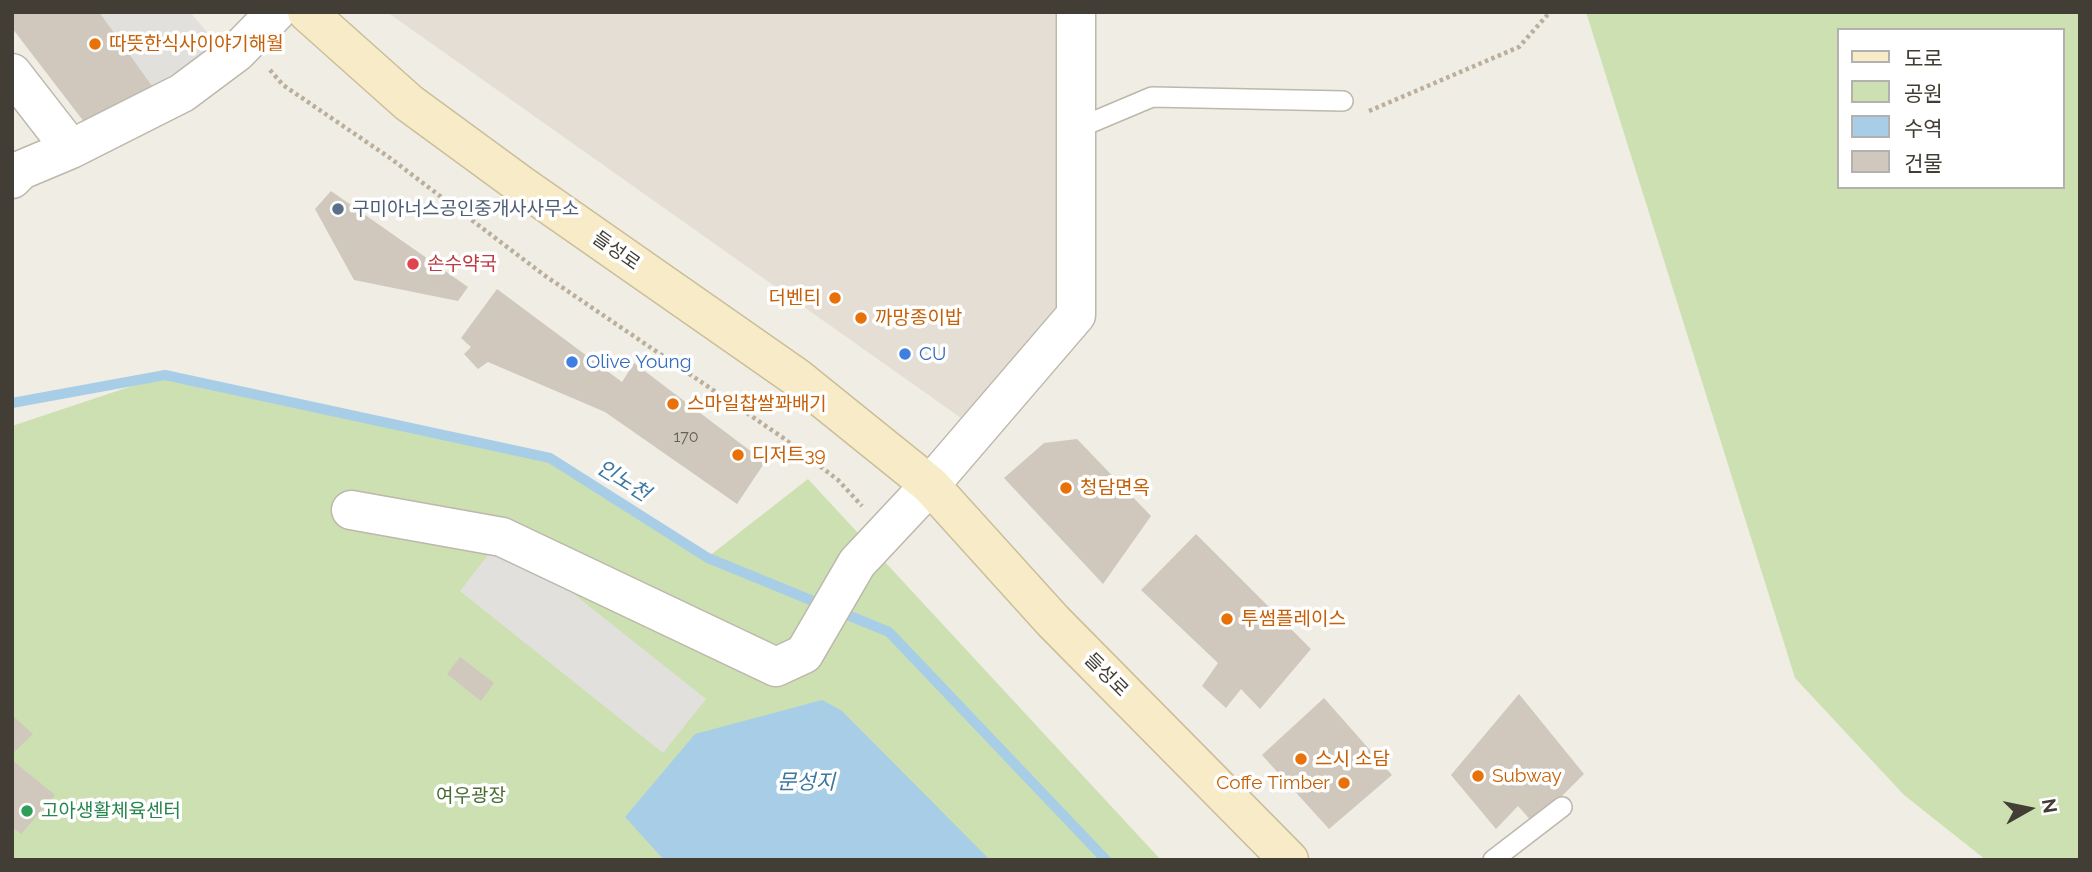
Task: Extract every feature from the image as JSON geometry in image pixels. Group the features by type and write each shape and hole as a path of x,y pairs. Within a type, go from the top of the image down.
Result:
{"street":[{"path":"12,179 21,170 71,149 182,93 237,51 276,12"},
{"name":"들성로","path":"306,12 409,103 521,185 796,377 930,485 1053,621 1289,860"},
{"path":"351,510 502,537 776,667 804,654 857,564 930,485 1076,315 1076,12"},
{"path":"12,74 71,149"}],"lane":[{"path":"1076,129 1152,97 1343,101"},
{"path":"1493,860 1562,807"}],"path":[{"path":"1343,101 1366,112 1519,47 1550,12"},
{"path":"267,66 283,85 390,158 544,275 782,437 840,483"}],"shaded area":[{"path":"96,12 190,12 220,47 152,86"},
{"path":"387,12 1061,12 1076,315 978,430"},
{"path":"502,537 706,699 663,753 460,591"}],"green space":[{"path":"1586,12 2080,12 2080,860 1986,860 1904,795 1795,678"},
{"name":"여우광장","path":"165,375 550,458 708,557 808,479 1161,860 12,860 12,426"}],"water":[{"name":"문성지","path":"822,700 841,710 990,860 664,860 625,817 695,734"}],"building":[{"path":"12,12 99,12 152,86 91,131 12,28"},
{"path":"331,191 468,287 458,301 354,280 315,209"},
{"path":"497,289 622,382 634,363 765,462 737,504 605,412 488,362 478,369 464,354 471,347 461,338"},
{"path":"1077,439 1151,516 1103,584 1004,478 1044,443"},
{"name":"투썸플레이스","path":"1196,534 1311,649 1260,709 1241,689 1226,708 1202,686 1218,663 1141,590"},
{"path":"460,657 494,683 481,701 447,674"},
{"path":"1519,694 1584,774 1534,824 1518,806 1496,829 1451,775"},
{"path":"1324,698 1392,775 1329,829 1262,755"},
{"name":"고아생활체육센터","path":"12,715 33,734 12,754"},
{"name":"고아생활체육센터","path":"12,760 55,795 21,834 12,827"}],"waterway":[{"name":"인노천","path":"12,403 165,375 550,458 708,558 889,632 1106,860"}],"place":[{"name":"따뜻한식사이야기해월","path":"95,44"},
{"name":"구미아너스공인중개사사무소","path":"338,209"},
{"name":"손수약국","path":"413,264"},
{"name":"더벤티","path":"835,298"},
{"name":"까망종이밥","path":"861,318"},
{"name":"CU","path":"905,354"},
{"name":"Olive Young","path":"572,362"},
{"name":"스마일찹쌀꽈배기","path":"673,404"},
{"name":"디저트39","path":"738,455"},
{"name":"청담면옥","path":"1066,488"},
{"name":"투썸플레이스","path":"1227,619"},
{"name":"스시 소담","path":"1301,759"},
{"name":"Subway","path":"1478,776"},
{"name":"Coffe Timber","path":"1344,783"},
{"name":"고아생활체육센터","path":"27,811"}]}
